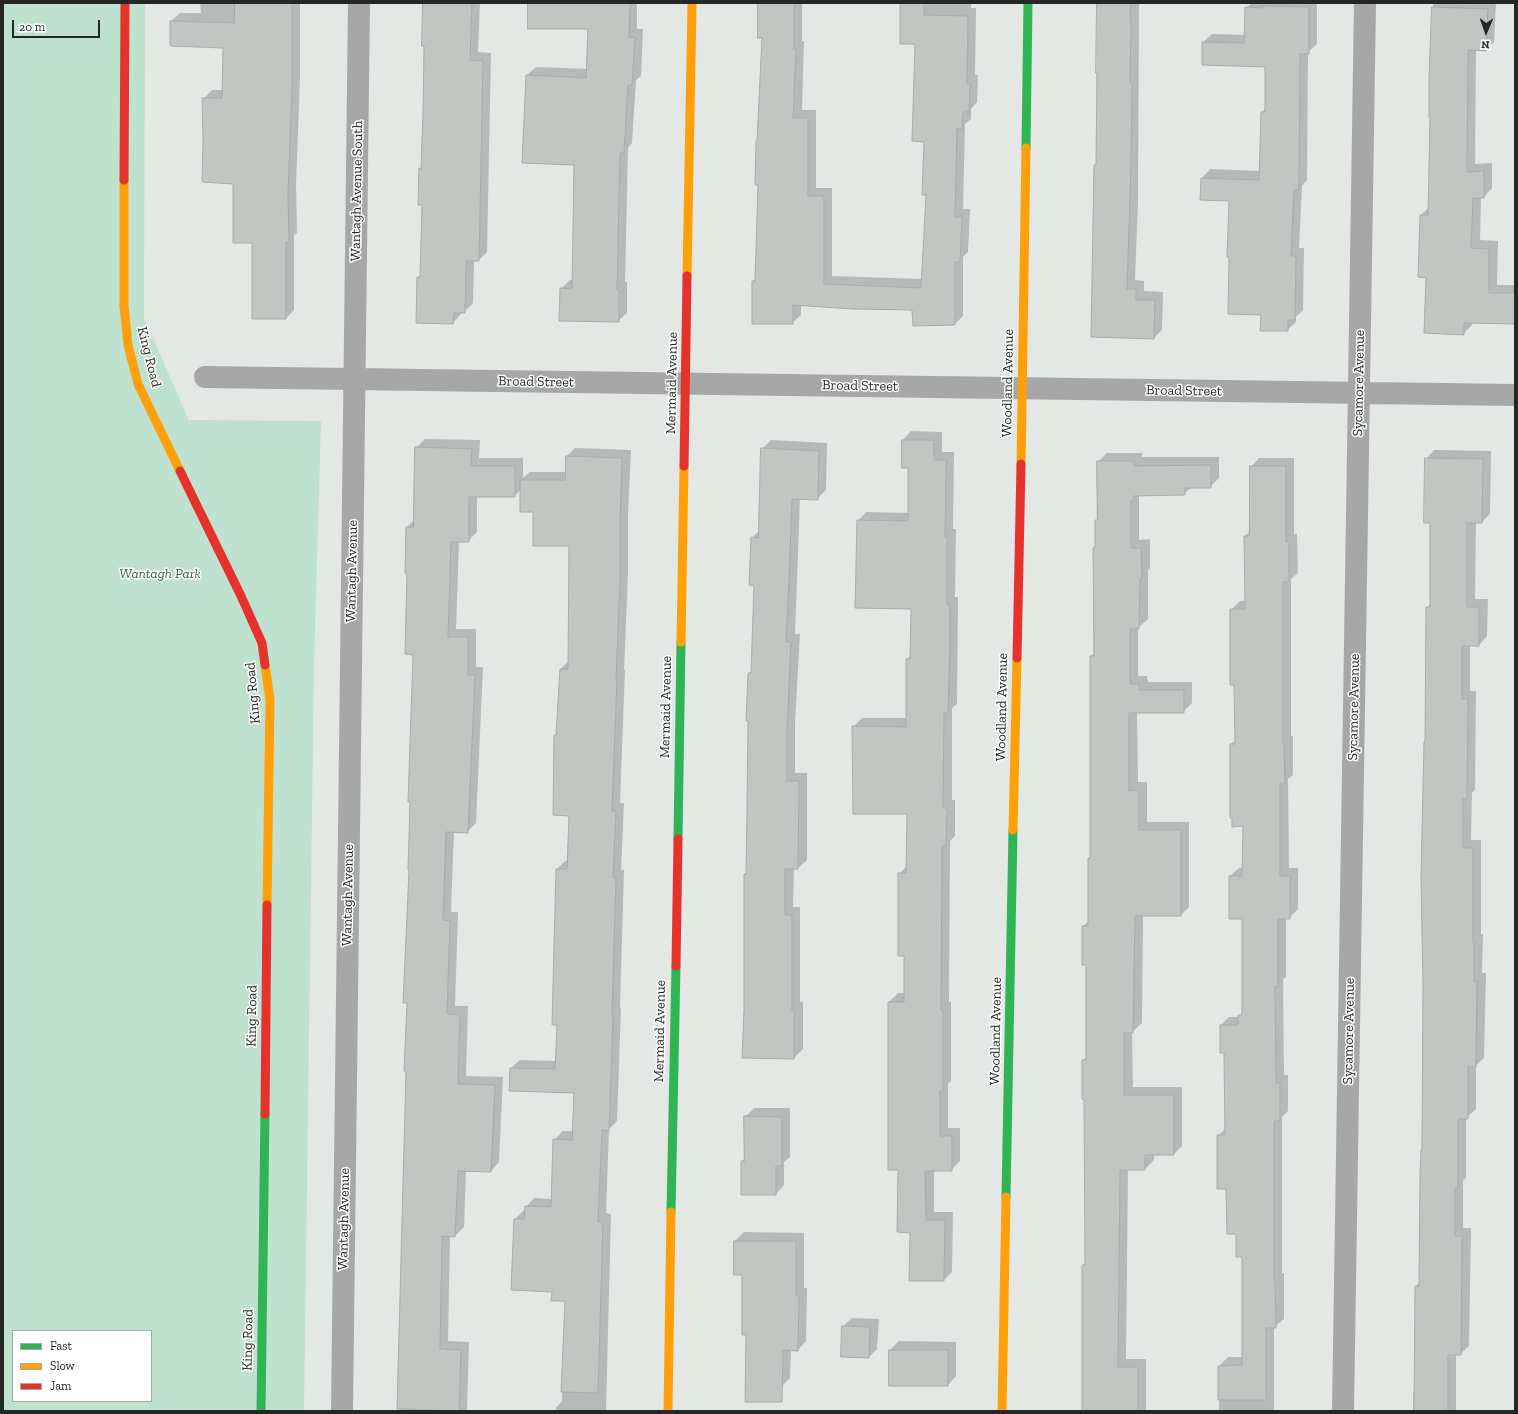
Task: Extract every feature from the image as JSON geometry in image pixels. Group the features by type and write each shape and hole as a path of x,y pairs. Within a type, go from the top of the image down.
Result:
{"street":[{"name":"King Road","path":"125,3 124,306 128,345 138,384 262,642 270,700 261,1411"},
{"name":"Wantagh Avenue South","path":"354,380 359,3"},
{"name":"Mermaid Avenue","path":"668,1411 692,3"},
{"name":"Woodland Avenue","path":"1002,1411 1028,3"},
{"name":"Sycamore Avenue","path":"1343,1411 1365,3"},
{"name":"Broad Street","path":"205,378 1515,396"},
{"name":"Wantagh Avenue","path":"342,1411 354,380"}],"green space":[{"name":"Wantagh Park","path":"3,3 145,3 144,318 189,420 321,421 314,665 304,1411 3,1411"}],"building":[{"path":"235,3 292,3 292,87 288,193 289,242 286,242 286,319 252,319 252,243 233,243 233,184 202,182 202,98 222,98 223,48 170,46 170,21 234,23"},
{"path":"423,3 472,3 470,60 483,61 479,261 466,261 465,313 454,313 453,324 416,323 417,277 420,277 422,205 418,205 423,114"},
{"path":"528,3 630,3 629,37 635,38 632,85 628,85 624,153 620,153 617,290 619,290 619,322 559,321 560,288 572,289 574,165 522,163 526,75 586,78 588,29 528,29"},
{"path":"758,3 794,3 794,49 796,49 793,118 808,118 808,196 824,196 824,284 921,288 926,195 922,195 924,142 912,141 915,44 900,44 900,3 924,3 924,15 968,16 967,84 970,84 969,112 963,112 962,129 957,128 955,217 962,217 960,262 955,262 955,325 913,326 912,310 853,309 793,305 793,324 752,324 752,281 755,281 758,185 755,185 756,141 762,38 758,38"},
{"path":"1097,3 1130,3 1130,83 1132,83 1127,289 1136,289 1136,300 1155,300 1154,339 1091,337 1094,165 1096,165"},
{"path":"1262,6 1309,7 1309,54 1300,54 1299,190 1294,190 1291,256 1296,256 1295,320 1288,320 1288,331 1260,331 1261,315 1228,314 1229,257 1227,257 1229,201 1200,200 1201,178 1259,180 1261,112 1265,112 1265,67 1202,65 1202,42 1244,43 1245,7 1262,8"},
{"path":"1432,7 1488,9 1486,51 1468,50 1467,172 1484,171 1484,198 1473,198 1471,248 1489,249 1489,293 1515,293 1515,324 1464,323 1464,335 1424,333 1426,278 1418,277 1420,215 1428,215 1430,118 1429,78"},
{"path":"902,440 934,440 934,460 946,460 945,537 947,537 947,605 950,605 950,645 948,713 944,713 943,808 947,808 946,846 942,846 941,1010 943,1010 943,1091 940,1091 940,1136 952,1136 952,1171 925,1171 926,1220 945,1220 944,1281 909,1281 910,1233 897,1232 898,1170 888,1170 888,1002 904,1002 904,956 898,956 898,873 906,873 907,814 853,814 852,726 906,727 906,659 910,659 911,609 855,608 857,520 908,521 908,468 902,468"},
{"path":"415,447 472,449 471,466 515,466 515,497 469,497 469,542 451,542 448,637 468,637 468,675 475,675 468,833 446,832 443,920 450,921 447,1014 460,1015 458,1084 495,1085 491,1172 458,1171 455,1237 442,1236 440,1349 461,1350 459,1411 397,1409 406,1071 404,1071 407,1003 403,1003 409,871 410,802 408,802 413,655 405,654 407,573 405,573 406,527 413,527"},
{"path":"761,448 819,451 818,500 792,499 786,642 791,642 787,732 787,781 799,781 798,869 785,869 785,915 792,915 792,1011 794,1011 794,1059 742,1058 744,1010 744,874 746,874 747,809 748,721 746,721 748,673 751,673 754,586 749,585 751,537 758,538"},
{"path":"566,456 622,458 620,583 612,811 616,811 613,878 616,878 613,1017 609,1131 602,1130 598,1222 603,1222 598,1393 561,1392 565,1301 551,1301 552,1292 511,1290 514,1219 524,1219 525,1206 551,1207 553,1139 572,1140 574,1093 509,1091 510,1068 555,1069 557,1025 552,1025 556,869 567,869 569,816 553,815 554,735 556,735 560,669 568,669 569,546 533,546 533,512 520,512 520,480 565,480"},
{"path":"1425,458 1483,459 1482,523 1467,523 1467,607 1479,607 1479,646 1462,646 1462,699 1468,699 1467,799 1463,799 1463,848 1473,848 1474,982 1477,982 1476,1067 1468,1067 1468,1119 1458,1119 1458,1188 1455,1188 1455,1236 1462,1236 1461,1355 1448,1355 1448,1411 1414,1411 1415,1286 1419,1286 1420,1173 1422,1150 1423,984 1421,878 1425,742 1426,607 1430,607 1430,523 1424,523"},
{"path":"1097,461 1134,461 1134,466 1211,465 1211,488 1185,488 1185,495 1134,496 1134,501 1131,501 1131,548 1141,548 1142,578 1140,578 1139,629 1130,629 1130,684 1139,684 1139,690 1184,690 1184,713 1129,713 1129,791 1139,790 1139,830 1181,830 1181,916 1135,916 1133,1033 1124,1033 1124,1095 1174,1095 1174,1155 1145,1155 1145,1170 1120,1170 1118,1367 1138,1367 1138,1411 1082,1411 1082,1265 1085,1265 1084,1099 1082,1099 1082,1060 1086,1060 1086,965 1082,965 1082,926 1088,926 1088,858 1090,858 1090,656 1094,656 1093,548 1095,547 1095,520 1097,520"},
{"path":"1250,466 1286,466 1286,542 1289,542 1289,582 1283,582 1283,744 1285,784 1280,784 1280,876 1290,876 1290,919 1278,919 1278,986 1275,986 1276,1083 1280,1083 1280,1121 1274,1121 1274,1281 1276,1328 1266,1328 1266,1400 1218,1400 1218,1366 1242,1365 1242,1257 1236,1257 1236,1234 1227,1234 1226,1189 1217,1189 1217,1135 1225,1135 1224,1053 1220,1053 1220,1025 1238,1025 1238,1015 1242,1015 1242,919 1229,919 1229,876 1242,876 1243,826 1232,827 1232,818 1230,818 1230,744 1235,744 1234,685 1230,685 1230,609 1245,609 1244,536 1249,536"},
{"path":"744,1116 782,1117 782,1166 776,1166 776,1195 741,1195 741,1161 744,1161"},
{"path":"734,1241 796,1241 796,1296 799,1296 798,1351 783,1350 782,1402 745,1402 746,1335 742,1335 742,1275 734,1275"},
{"path":"842,1326 870,1327 869,1358 841,1357"},
{"path":"889,1350 948,1350 948,1386 889,1386"}],"traffic: fast":[{"path":"1026,148 1028,3"},
{"path":"678,839 681,642"},
{"path":"1006,1197 1013,830"},
{"path":"671,1212 676,966"},
{"path":"261,1411 265,1114"}],"traffic: slow":[{"path":"687,276 692,3"},
{"path":"1021,464 1026,148"},
{"path":"124,180 124,306 128,345 138,384 180,471"},
{"path":"681,642 684,466"},
{"path":"1013,830 1017,658"},
{"path":"265,665 270,700 267,905"},
{"path":"1002,1411 1006,1197"},
{"path":"668,1411 671,1212"}],"traffic: jam":[{"path":"124,180 125,3"},
{"path":"684,466 687,276"},
{"path":"1017,658 1021,464"},
{"path":"180,471 241,596 262,643 265,665"},
{"path":"676,966 678,839"},
{"path":"265,1114 267,905"}]}
